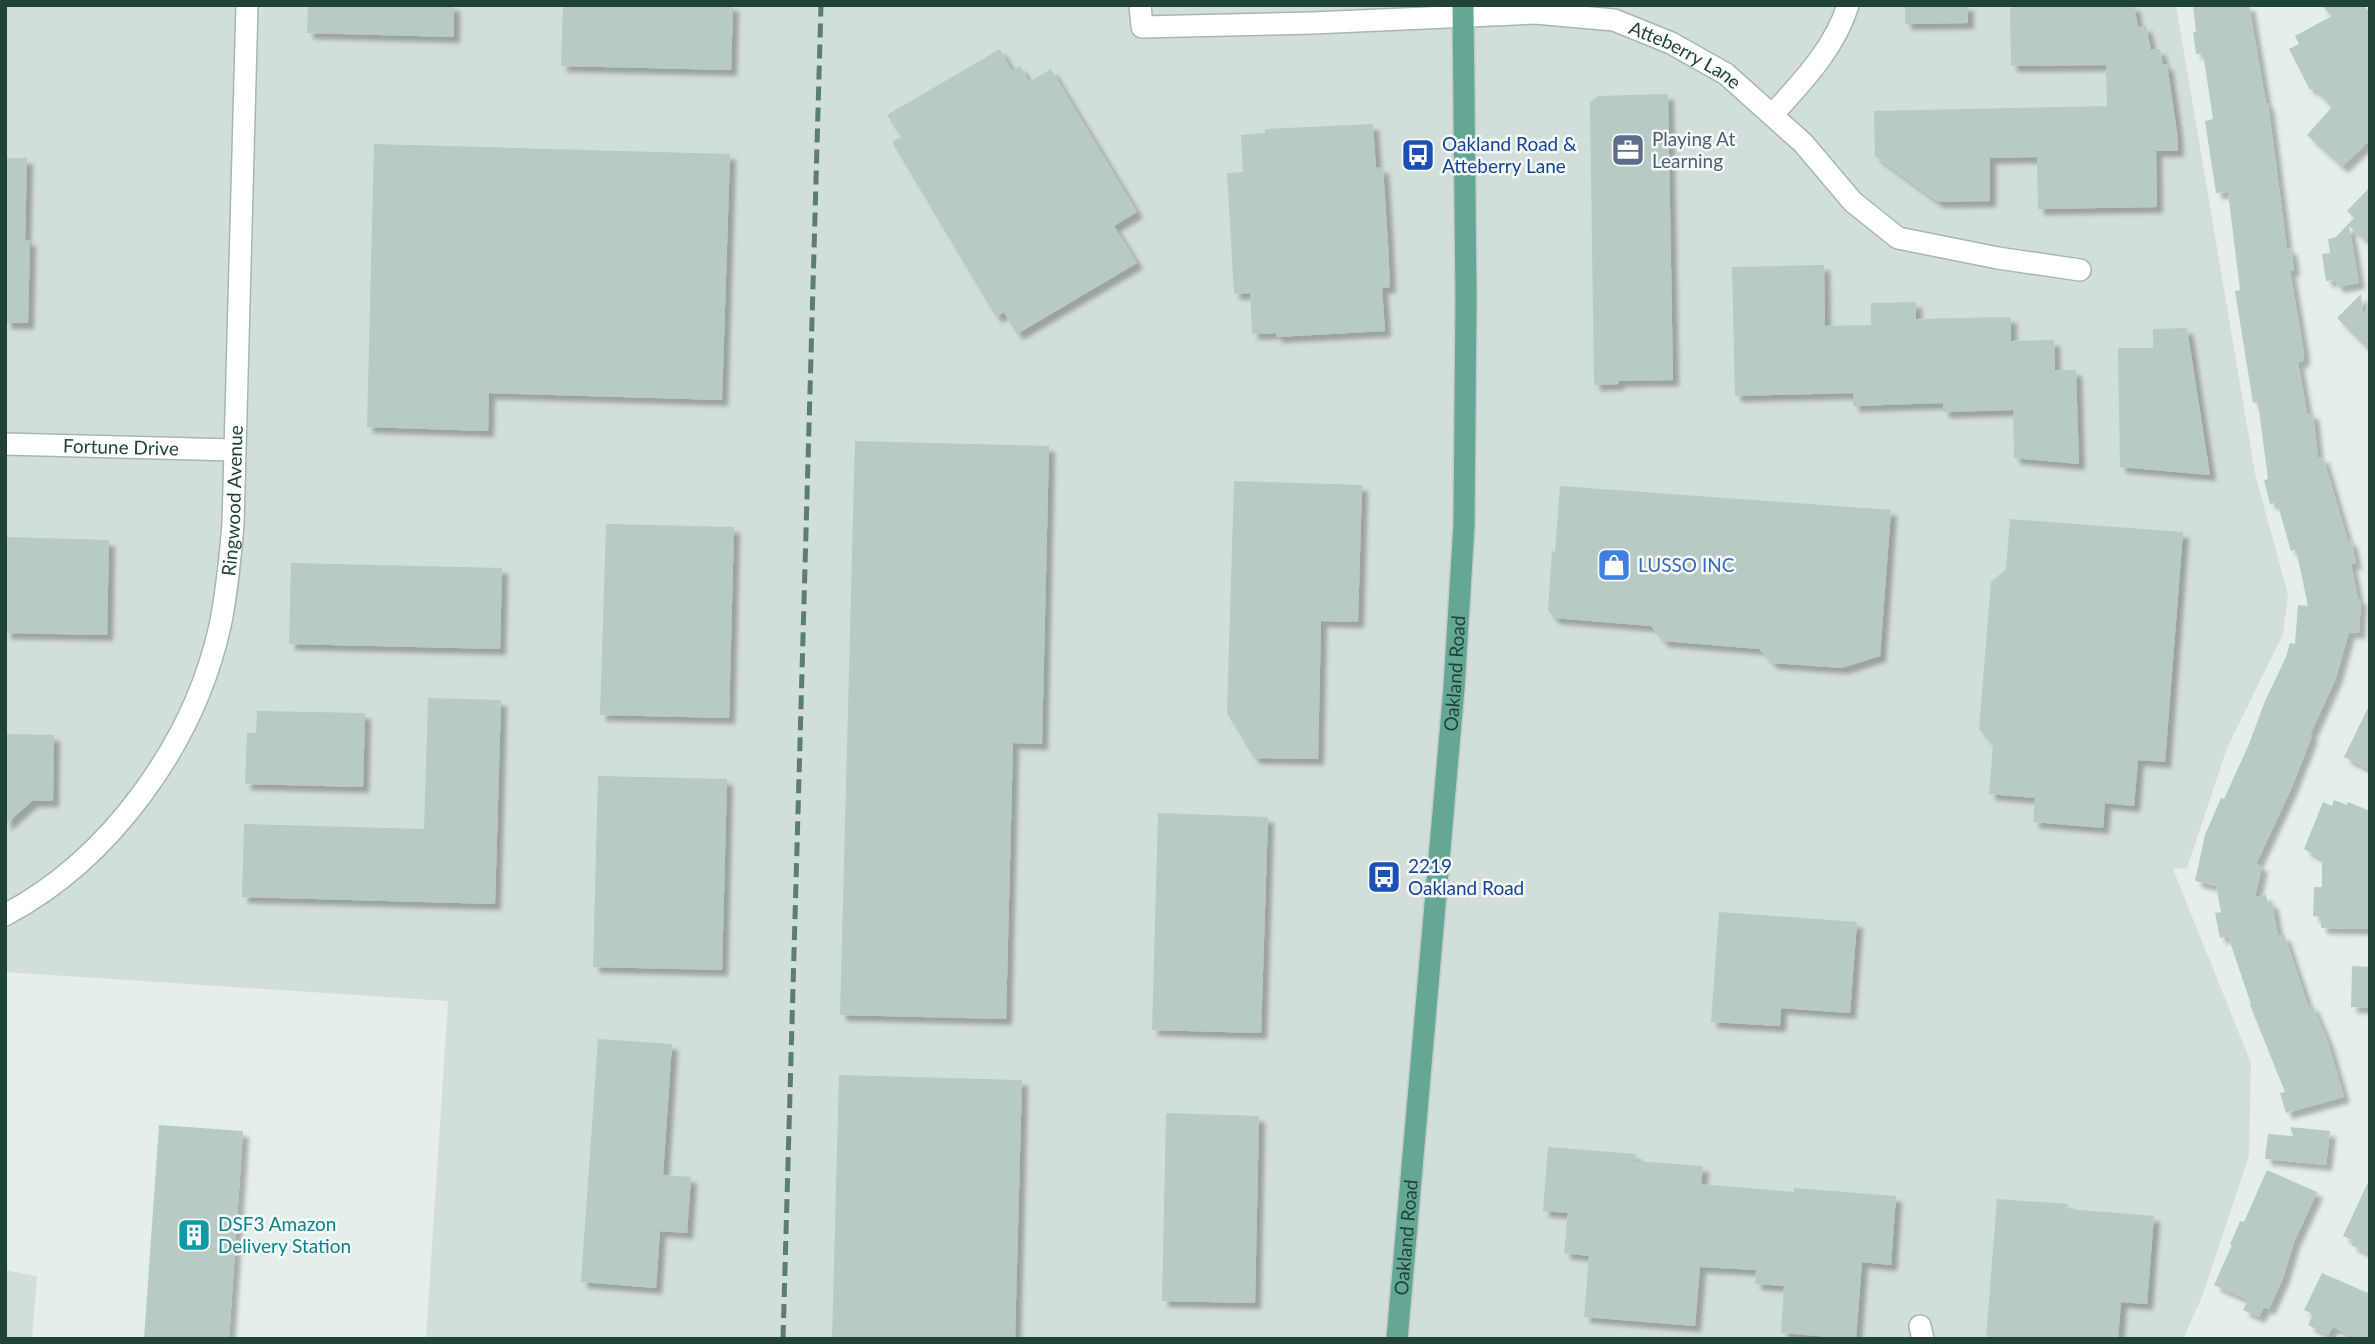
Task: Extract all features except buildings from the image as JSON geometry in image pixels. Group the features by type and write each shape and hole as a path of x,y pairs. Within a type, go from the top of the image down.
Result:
{"main road":[{"name":"Oakland Road","path":"1397,1339 1454,688 1464,525 1466,354 1463,10"}],"street":[{"name":"Ringwood Avenue","path":"5,915 31,901 84,861 130,811 176,744 202,683 219,628 230,566 247,5"},
{"name":"Atteberry Lane","path":"1140,5 1142,27 1312,23 1463,10 1614,20 1671,44 1726,74 1803,143 1853,202 1898,238 1998,258 2080,270"},
{"path":"1773,114 1810,74 1833,39 1848,5"},
{"name":"Fortune Drive","path":"5,444 234,450"}],"shaded area":[{"path":"5,5 2176,5 2255,473 2288,595 2283,634 2227,748 2187,868 2173,869 2251,1063 2249,1156 2201,1299 2183,1339 426,1339 448,1001 5,972"},
{"path":"5,1270 37,1276 32,1339 5,1339"}],"railway":[{"path":"783,1339 821,5"}],"place":[{"name":"Playing At Learning","path":"1628,150"},
{"name":"Oakland Road & Atteberry Lane","path":"1418,155"},
{"name":"LUSSO INC","path":"1614,565"},
{"name":"2219 Oakland Road","path":"1384,877"},
{"name":"DSF3 Amazon Delivery Station","path":"194,1235"}]}
